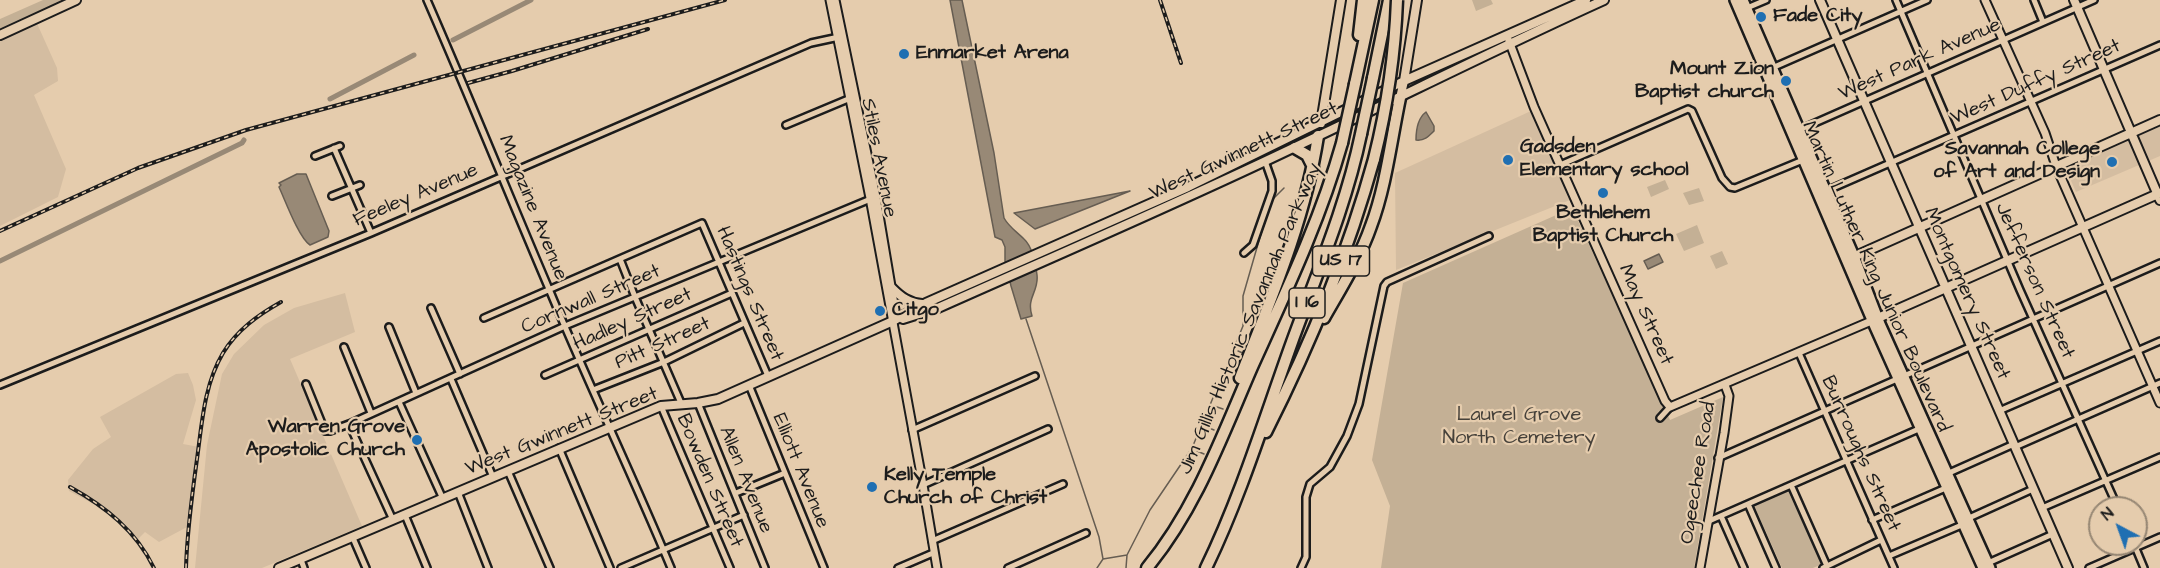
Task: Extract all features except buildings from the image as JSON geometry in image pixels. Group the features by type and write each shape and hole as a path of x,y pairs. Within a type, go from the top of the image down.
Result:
{"highway":[{"path":"1356,81 1356,60 1363,0"},
{"name":"Jim Gillis Historic Savannah Parkway","path":"1147,568 1162,550 1196,495 1329,190 1342,143 1372,0"},
{"name":"Jim Gillis Historic Savannah Parkway","path":"1206,568 1246,470 1355,165 1389,0"},
{"name":"US 17","path":"1246,470 1300,359 1350,238 1374,159 1389,85 1396,34 1397,0"},
{"path":"1300,359 1348,276 1372,226 1400,98"},
{"path":"1222,437 1229,406 1295,233 1318,136"},
{"path":"1294,148 1307,155 1312,167"}],"main road":[{"path":"0,35 76,0"},
{"path":"1318,136 1341,0"},
{"path":"1400,98 1417,0"},
{"name":"West Gwinnett Street","path":"893,321 926,313 1045,262 1294,148 1400,98 1508,39 1586,0"},
{"name":"West Gwinnett Street","path":"279,568 661,406 718,399 893,321 924,304 1188,187 1404,81 1604,0"},
{"name":"Martin Luther King Junior Boulevard","path":"1735,0 1795,132 1826,191 1875,319 1949,473 1984,566"},
{"name":"Montgomery Street","path":"1820,0 2068,568"},
{"name":"Martin Luther King Junior Boulevard","path":"1745,4 1772,68 1803,160 1851,258"},
{"path":"1875,319 2159,195 2076,4"},
{"path":"1407,58 1410,69 1421,74"},
{"path":"1851,258 2160,120"},
{"path":"892,288 914,304 924,304"},
{"name":"Martin Luther King Junior Boulevard","path":"1902,377 1921,428 1966,521"}],"street":[{"name":"Magazine Avenue","path":"427,0 503,175 549,289 671,568"},
{"name":"Stiles Avenue","path":"830,0 841,37"},
{"name":"Stiles Avenue","path":"835,0 892,288 895,310 893,321"},
{"path":"1745,4 1766,0"},
{"name":"Jefferson Street","path":"1896,0 2033,320 2113,496"},
{"path":"1772,68 1927,0"},
{"path":"1986,0 2160,403"},
{"path":"2034,0 2043,22"},
{"name":"West Park Avenue","path":"1795,132 2004,40 2076,4 2094,0"},
{"name":"Feeley Avenue","path":"0,385 371,233 811,44 841,37"},
{"name":"May Street","path":"1508,39 1641,350 1670,407"},
{"name":"West Duffy Street","path":"1826,191 2160,45"},
{"path":"786,125 853,97"},
{"path":"1560,165 1688,109 1692,111 1722,178 1730,188 1803,160"},
{"path":"315,156 337,147 351,188 371,233"},
{"path":"1244,253 1252,245 1272,191 1272,180 1265,161"},
{"path":"332,196 360,185"},
{"name":"Stiles Avenue","path":"873,198 937,568"},
{"name":"Cornwall Street","path":"306,384 325,430 330,431 451,379 565,326 873,198"},
{"name":"Hastings Street","path":"620,259 702,223 768,376"},
{"path":"1301,568 1306,557 1306,496 1310,484 1330,467 1359,404 1384,286 1387,282 1489,236"},
{"path":"484,318 620,259 634,297 681,403"},
{"path":"1718,458 2160,263"},
{"name":"Hadley Street","path":"545,375 732,292"},
{"path":"431,308 460,374"},
{"path":"1659,418 1670,407 1875,319"},
{"name":"Pitt Street","path":"593,390 664,362 744,323"},
{"path":"389,327 416,393"},
{"path":"2000,411 2160,341"},
{"path":"344,347 371,413"},
{"name":"Burroughs Street","path":"1799,353 1894,568"},
{"path":"912,430 1035,376"},
{"path":"451,379 493,477"},
{"path":"1949,473 2160,383"},
{"name":"Ogeechee Road","path":"1700,568 1728,396 1725,384"},
{"name":"Elliott Avenue","path":"749,385 824,568"},
{"path":"399,402 443,498"},
{"name":"Allen Avenue","path":"698,403 765,568"},
{"name":"Bowden Street","path":"661,406 730,568"},
{"path":"349,424 393,519"},
{"path":"1709,521 1921,428"},
{"path":"923,485 1048,429"},
{"path":"559,448 610,568"},
{"path":"2042,508 2160,457"},
{"path":"508,471 550,568"},
{"path":"736,494 785,473"},
{"path":"932,542 1063,484"},
{"path":"1791,485 1825,567 1881,540"},
{"path":"1872,520 1948,487"},
{"path":"1889,556 2033,489"},
{"path":"458,492 488,568"},
{"path":"1748,504 1776,568"},
{"path":"405,515 427,568"},
{"path":"621,568 744,516"},
{"path":"1721,516 1744,568"},
{"path":"1008,568 1086,533"},
{"path":"1984,566 2053,534"},
{"path":"353,538 366,568"},
{"path":"898,568 933,553"},
{"path":"2089,568 2114,556"},
{"path":"301,560 304,568"}],"shaded area":[{"path":"950,0 962,0 994,153 1004,218 1027,242 1035,261 1037,281 1031,299 1032,316 1021,319 1005,261 1005,247 1002,240 995,237"},
{"path":"35,19 57,68 58,81 34,95 66,169 58,197 0,226 0,35"},
{"name":"Gadsden Elementary school","path":"1531,111 1570,200 1396,270 1395,173"},
{"path":"1426,112 1434,126 1434,131 1426,138 1416,140 1418,124"},
{"name":"Savannah College of Art and Design","path":"2160,124 2160,156 2076,192 2065,167"},
{"path":"297,174 306,174 329,231 328,237 310,245 297,227 279,187 281,185 279,183"},
{"path":"1130,191 1035,229 1014,213"},
{"path":"1659,254 1663,262 1648,269 1644,261"},
{"path":"345,293 355,332 290,359 362,526 262,568 195,568 207,445 222,374 234,354 264,325 294,308"},
{"path":"188,373 196,400 183,444 199,447 187,527 159,542 145,532 136,541 107,511 69,491 68,480 93,449 111,437 100,417 176,374"}],"green space":[{"path":"43,0 65,0 0,31 0,19"},
{"path":"1472,0 1491,0 1493,4 1476,11"},
{"path":"1665,180 1669,189 1651,197 1647,187"},
{"path":"1699,188 1704,201 1689,205 1683,193"},
{"name":"Laurel Grove North Cemetery","path":"1572,208 1670,420 1723,397 1694,568 1381,568 1390,506 1372,460 1403,283"},
{"path":"1697,225 1704,243 1684,251 1676,234"},
{"path":"1722,251 1728,264 1716,269 1710,256"},
{"path":"1787,489 1822,564 1813,568 1782,568 1754,505"}],"waterway":[{"path":"453,40 531,0"},
{"path":"330,99 414,55"},
{"path":"0,261 244,140"},
{"path":"1103,559 1127,555 1150,510 1192,448 1243,326 1243,296 1260,237 1272,200 1284,188"},
{"path":"1026,319 1099,537 1103,559 1097,568"},
{"path":"1238,351 1245,354"},
{"path":"1214,406 1223,409"},
{"path":"1209,428 1214,430"},
{"path":"1197,451 1204,454"},
{"path":"1126,568 1127,555"}],"railway":[{"path":"0,231 138,168 246,130 725,0"},
{"path":"1160,0 1181,63"},
{"path":"468,83 648,29"},
{"path":"186,568 187,540 200,432 212,378 223,353 241,330 281,302"},
{"path":"70,487 119,521 147,555 154,568"}],"place":[{"name":"Fade City","path":"1761,17"},
{"name":"Enmarket Arena","path":"904,54"},
{"name":"Mount Zion Baptist church","path":"1786,81"},
{"name":"Gadsden Elementary school","path":"1508,160"},
{"name":"Savannah College of Art and Design","path":"2112,162"},
{"name":"Bethlehem Baptist Church","path":"1603,193"},
{"name":"Citgo","path":"880,311"},
{"name":"Warren Grove Apostolic Church","path":"417,440"},
{"name":"Kelly Temple Church of Christ","path":"872,487"}]}
